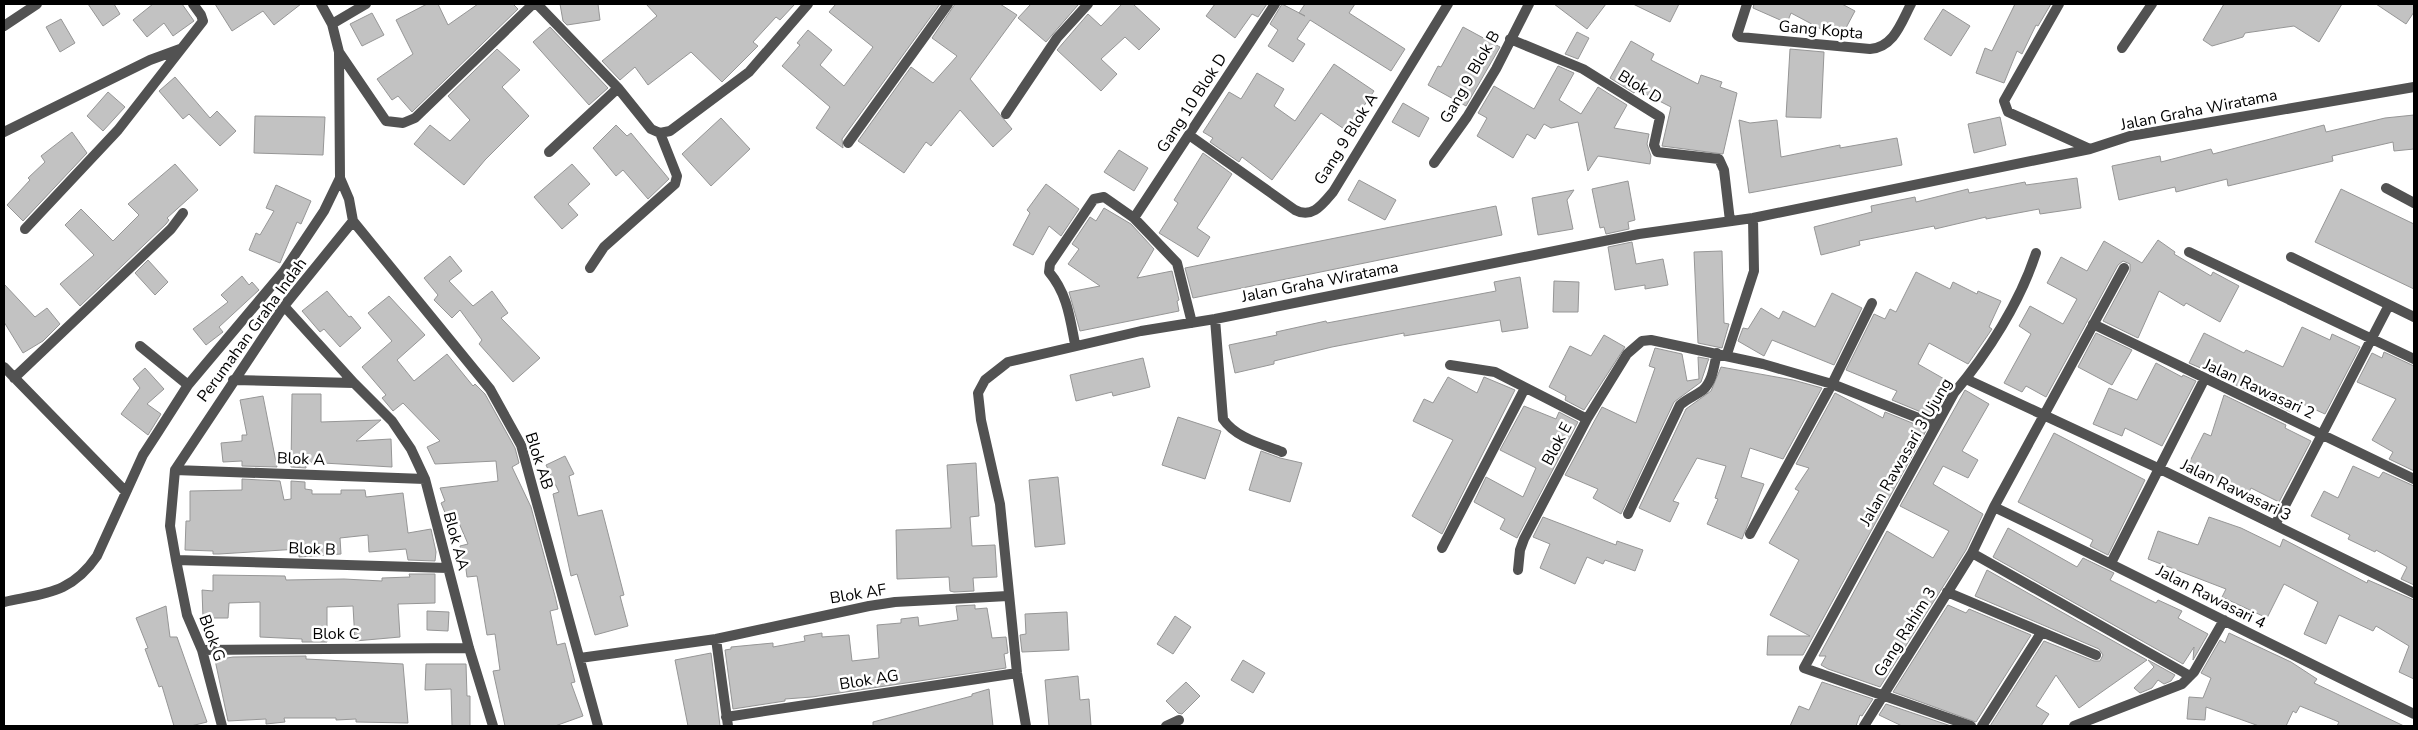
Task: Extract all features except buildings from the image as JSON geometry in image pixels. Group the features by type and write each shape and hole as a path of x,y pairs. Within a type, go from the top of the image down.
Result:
{"street":[{"path":"4,26 37,4"},
{"path":"25,229 118,130 202,21 201,14 193,4"},
{"path":"321,4 332,24 339,52 340,178 349,200 353,222"},
{"path":"332,24 366,4"},
{"path":"339,52 386,121 403,124 415,118 533,4"},
{"path":"537,4 618,88 651,129 660,133 670,131 749,72 808,4"},
{"path":"848,143 948,4"},
{"path":"1006,114 1057,38 1088,4"},
{"name":"Gang 10 Blok D","path":"1134,218 1275,4"},
{"name":"Gang 9 Blok A","path":"1189,135 1295,210 1307,214 1313,212 1333,192 1448,4"},
{"name":"Gang 9 Blok B","path":"1434,163 1467,117 1529,4"},
{"name":"Gang Kopta","path":"1747,4 1737,35 1740,37 1870,49 1880,48 1893,38 1910,4"},
{"path":"2059,4 2004,101 2008,112 2090,149"},
{"path":"2122,48 2152,4"},
{"name":"Blok D","path":"1510,40 1582,69 1660,117 1654,145 1657,152 1719,159 1724,170 1730,221"},
{"path":"4,132 150,60 180,49"},
{"path":"549,152 618,88"},
{"name":"Jalan Graha Wiratama","path":"1008,596 1000,504 981,420 978,393 985,380 1008,362 1075,344 1141,330 1215,319 1639,234 1753,218 2090,149 2130,136 2414,88"},
{"path":"590,268 604,248 674,184 677,176 660,133"},
{"path":"4,602 50,592 70,585 87,570 97,556 144,455 188,385 284,272 324,211 340,178"},
{"path":"2386,188 2414,203"},
{"path":"1075,344 1066,300 1062,289 1050,272 1050,264 1094,199 1104,197 1134,218 1177,263 1192,323"},
{"path":"14,378 160,240 183,213"},
{"path":"1628,514 1680,405 1690,396 1704,389 1722,354 1754,271 1753,218"},
{"name":"Perumahan Graha Indah","path":"176,560 170,526 175,470 233,380 284,306 353,222"},
{"name":"Blok AB","path":"353,222 490,389 521,445 598,726"},
{"name":"Jalan Rawasari 3 Ujung","path":"1883,696 1804,668 1936,424 1954,393 1966,380 2000,328 2029,274 2036,252"},
{"path":"2189,252 2414,359"},
{"path":"2291,257 2414,317"},
{"name":"Gang Rahim 3","path":"1864,726 1972,553 1994,507 2124,268"},
{"path":"1750,534 1832,384 1872,303"},
{"path":"2275,525 2389,305"},
{"name":"Blok AA","path":"284,306 354,383 392,421 411,449 425,479 469,648 493,726"},
{"path":"1215,319 1223,419 1229,428 1282,452"},
{"name":"Jalan Rawasari 2","path":"2093,324 2204,380 2414,479"},
{"name":"Blok E","path":"1518,570 1520,550 1524,539 1587,419 1627,354 1642,341 1651,340 1722,354"},
{"path":"140,346 188,385"},
{"path":"1722,354 1832,384 1936,424"},
{"path":"1450,365 1495,372 1587,419"},
{"path":"4,367 126,492"},
{"path":"233,380 354,383"},
{"name":"Jalan Rawasari 3","path":"1966,380 2160,469 2414,593"},
{"path":"2111,563 2204,380"},
{"path":"1442,548 1525,388"},
{"name":"Blok A","path":"175,470 425,479"},
{"name":"Jalan Rawasari 4","path":"1994,507 2111,563 2287,654 2414,714"},
{"path":"1972,553 2190,676"},
{"name":"Blok B","path":"176,560 448,568"},
{"name":"Blok G","path":"176,560 187,615 202,650 222,726"},
{"path":"1947,592 2096,655"},
{"path":"1008,596 1017,673 1026,726"},
{"name":"Blok AF","path":"580,658 716,639 869,606 1008,596"},
{"path":"2074,726 2175,688 2199,666 2224,620"},
{"path":"1982,726 2041,632"},
{"path":"716,639 727,722"},
{"name":"Blok C","path":"202,650 469,648"},
{"name":"Blok AG","path":"727,722 1017,673"},
{"path":"1883,696 1971,726"},
{"path":"1166,726 1179,720"}]}
